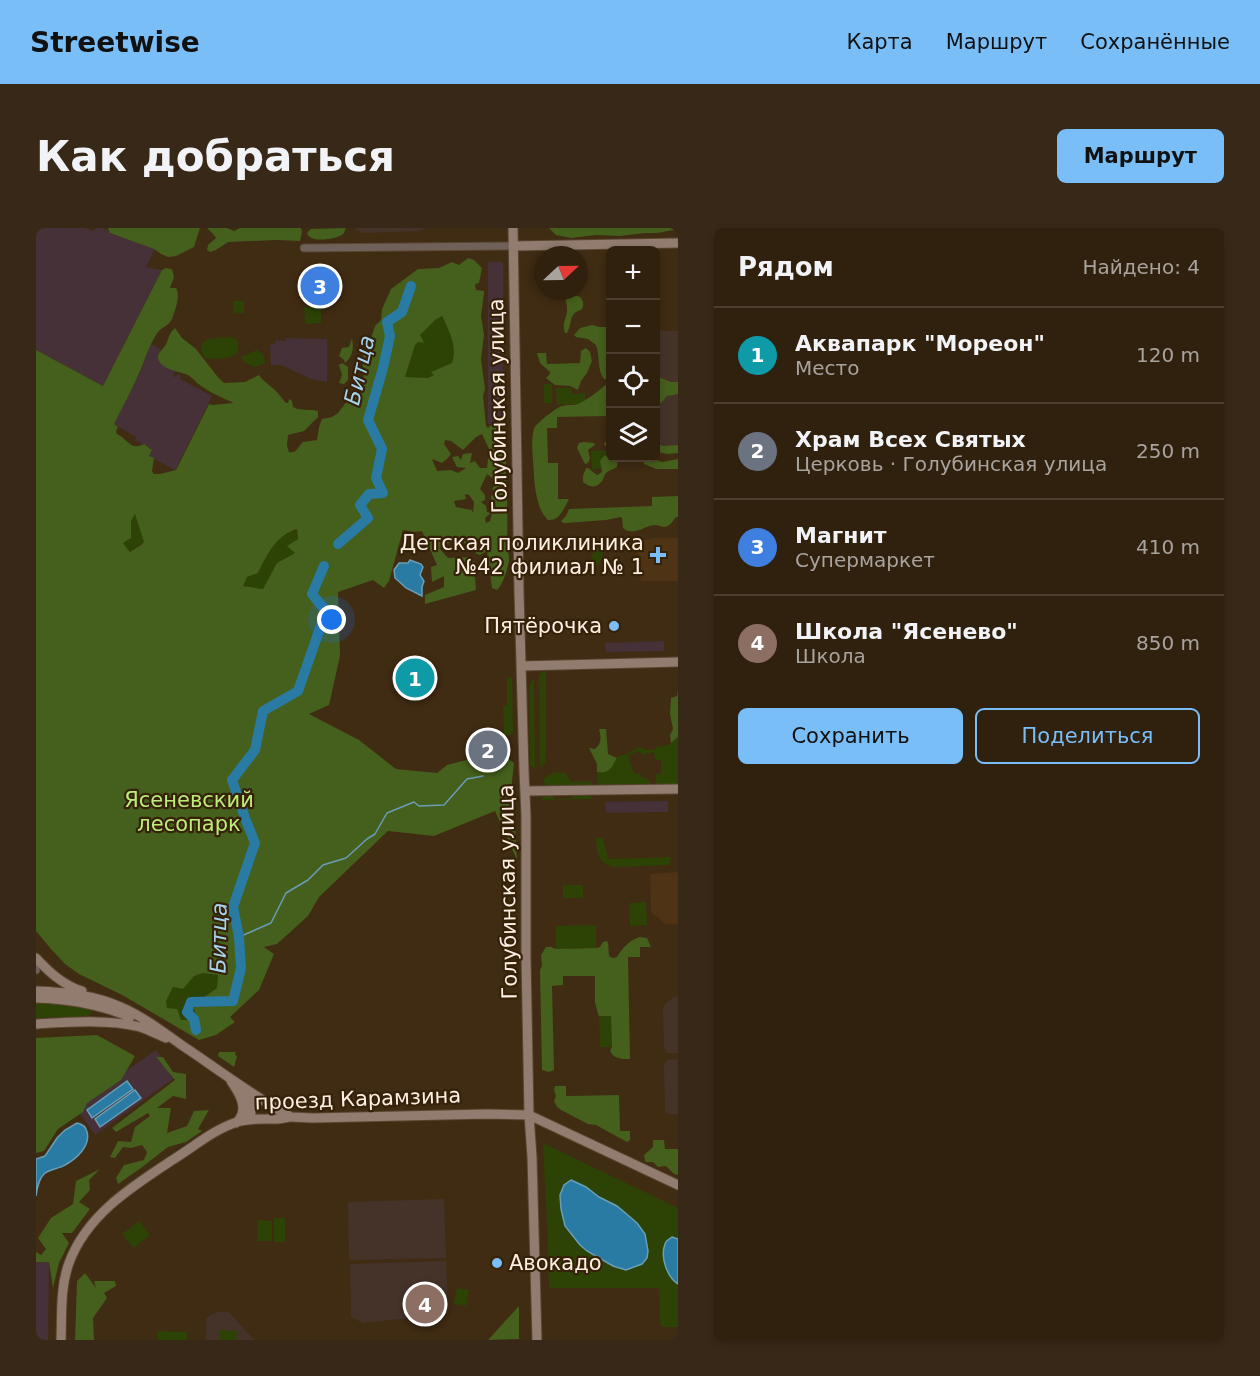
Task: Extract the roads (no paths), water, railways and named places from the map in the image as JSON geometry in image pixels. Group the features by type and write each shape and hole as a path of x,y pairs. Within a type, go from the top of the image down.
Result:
{"main road":[{"name":"Голубинская улица","path":"513,228 526,816 529,1114 537,1340"},
{"path":"513,246 678,243"},
{"path":"521,666 678,662"},
{"path":"525,791 678,789"},
{"path":"36,958 54,975 75,989 109,1001 156,1026 291,1117"},
{"path":"36,991 87,996 111,1003"},
{"path":"36,998 87,1003 102,1007 137,1020 182,1045"},
{"path":"36,1024 88,1020 95,1014 93,1007 87,1003"},
{"path":"74,1022 142,1028 182,1045"},
{"path":"228,1076 238,1090 243,1105 243,1113 236,1123"},
{"path":"245,1088 249,1095 250,1119"},
{"path":"529,1114 678,1185"},
{"name":"проезд Карамзина","path":"61,1340 62,1298 68,1265 83,1235 106,1208 209,1135 250,1119 529,1114"}],"street":[{"path":"304,249 513,246"}],"water":[{"path":"410,560 423,567 420,575 424,581 422,596 406,588 395,578 394,570 399,563 408,563"},
{"path":"127,1081 133,1089 92,1118 87,1110"},
{"path":"135,1090 141,1098 100,1127 95,1119"},
{"path":"77,1123 84,1126 86,1130 88,1137 85,1147 78,1156 63,1166 44,1174 39,1182 36,1196 36,1159 45,1156 57,1138"},
{"path":"571,1180 617,1206 637,1223 645,1234 648,1251 647,1258 642,1264 626,1270 613,1266 580,1245 565,1226 561,1209 560,1195 564,1185"},
{"path":"672,1237 678,1239 678,1284 668,1272 663,1255 665,1244"}],"waterway":[{"name":"Битца","path":"338,544 368,518 360,505 369,494 383,493 376,478 382,449 368,420 390,336 387,322 402,312 411,286"},
{"name":"Битца","path":"196,1030 194,1019 187,1012 191,1002 233,1001 241,968 239,937 233,907 255,843 232,780 255,750 263,711 298,691 326,611 312,594 324,566"},
{"path":"239,937 271,923 286,893 308,880 323,865 346,858 375,834 387,813 414,802 419,806 444,805 467,779 483,776"}],"place":[{"name":"Магнит","path":"320,286"},
{"name":"Детская поликлиника №42 филиал № 1","path":"658,555"},
{"name":"Пятёрочка","path":"614,626"},
{"name":"Аквапарк \"Мореон\"","path":"415,678"},
{"name":"Храм Всех Святых","path":"488,750"},
{"name":"Авокадо","path":"497,1263"},
{"name":"Школа \"Ясенево\"","path":"425,1304"}],"park label":[{"name":"Ясеневский лесопарк","path":"189,812"}]}
